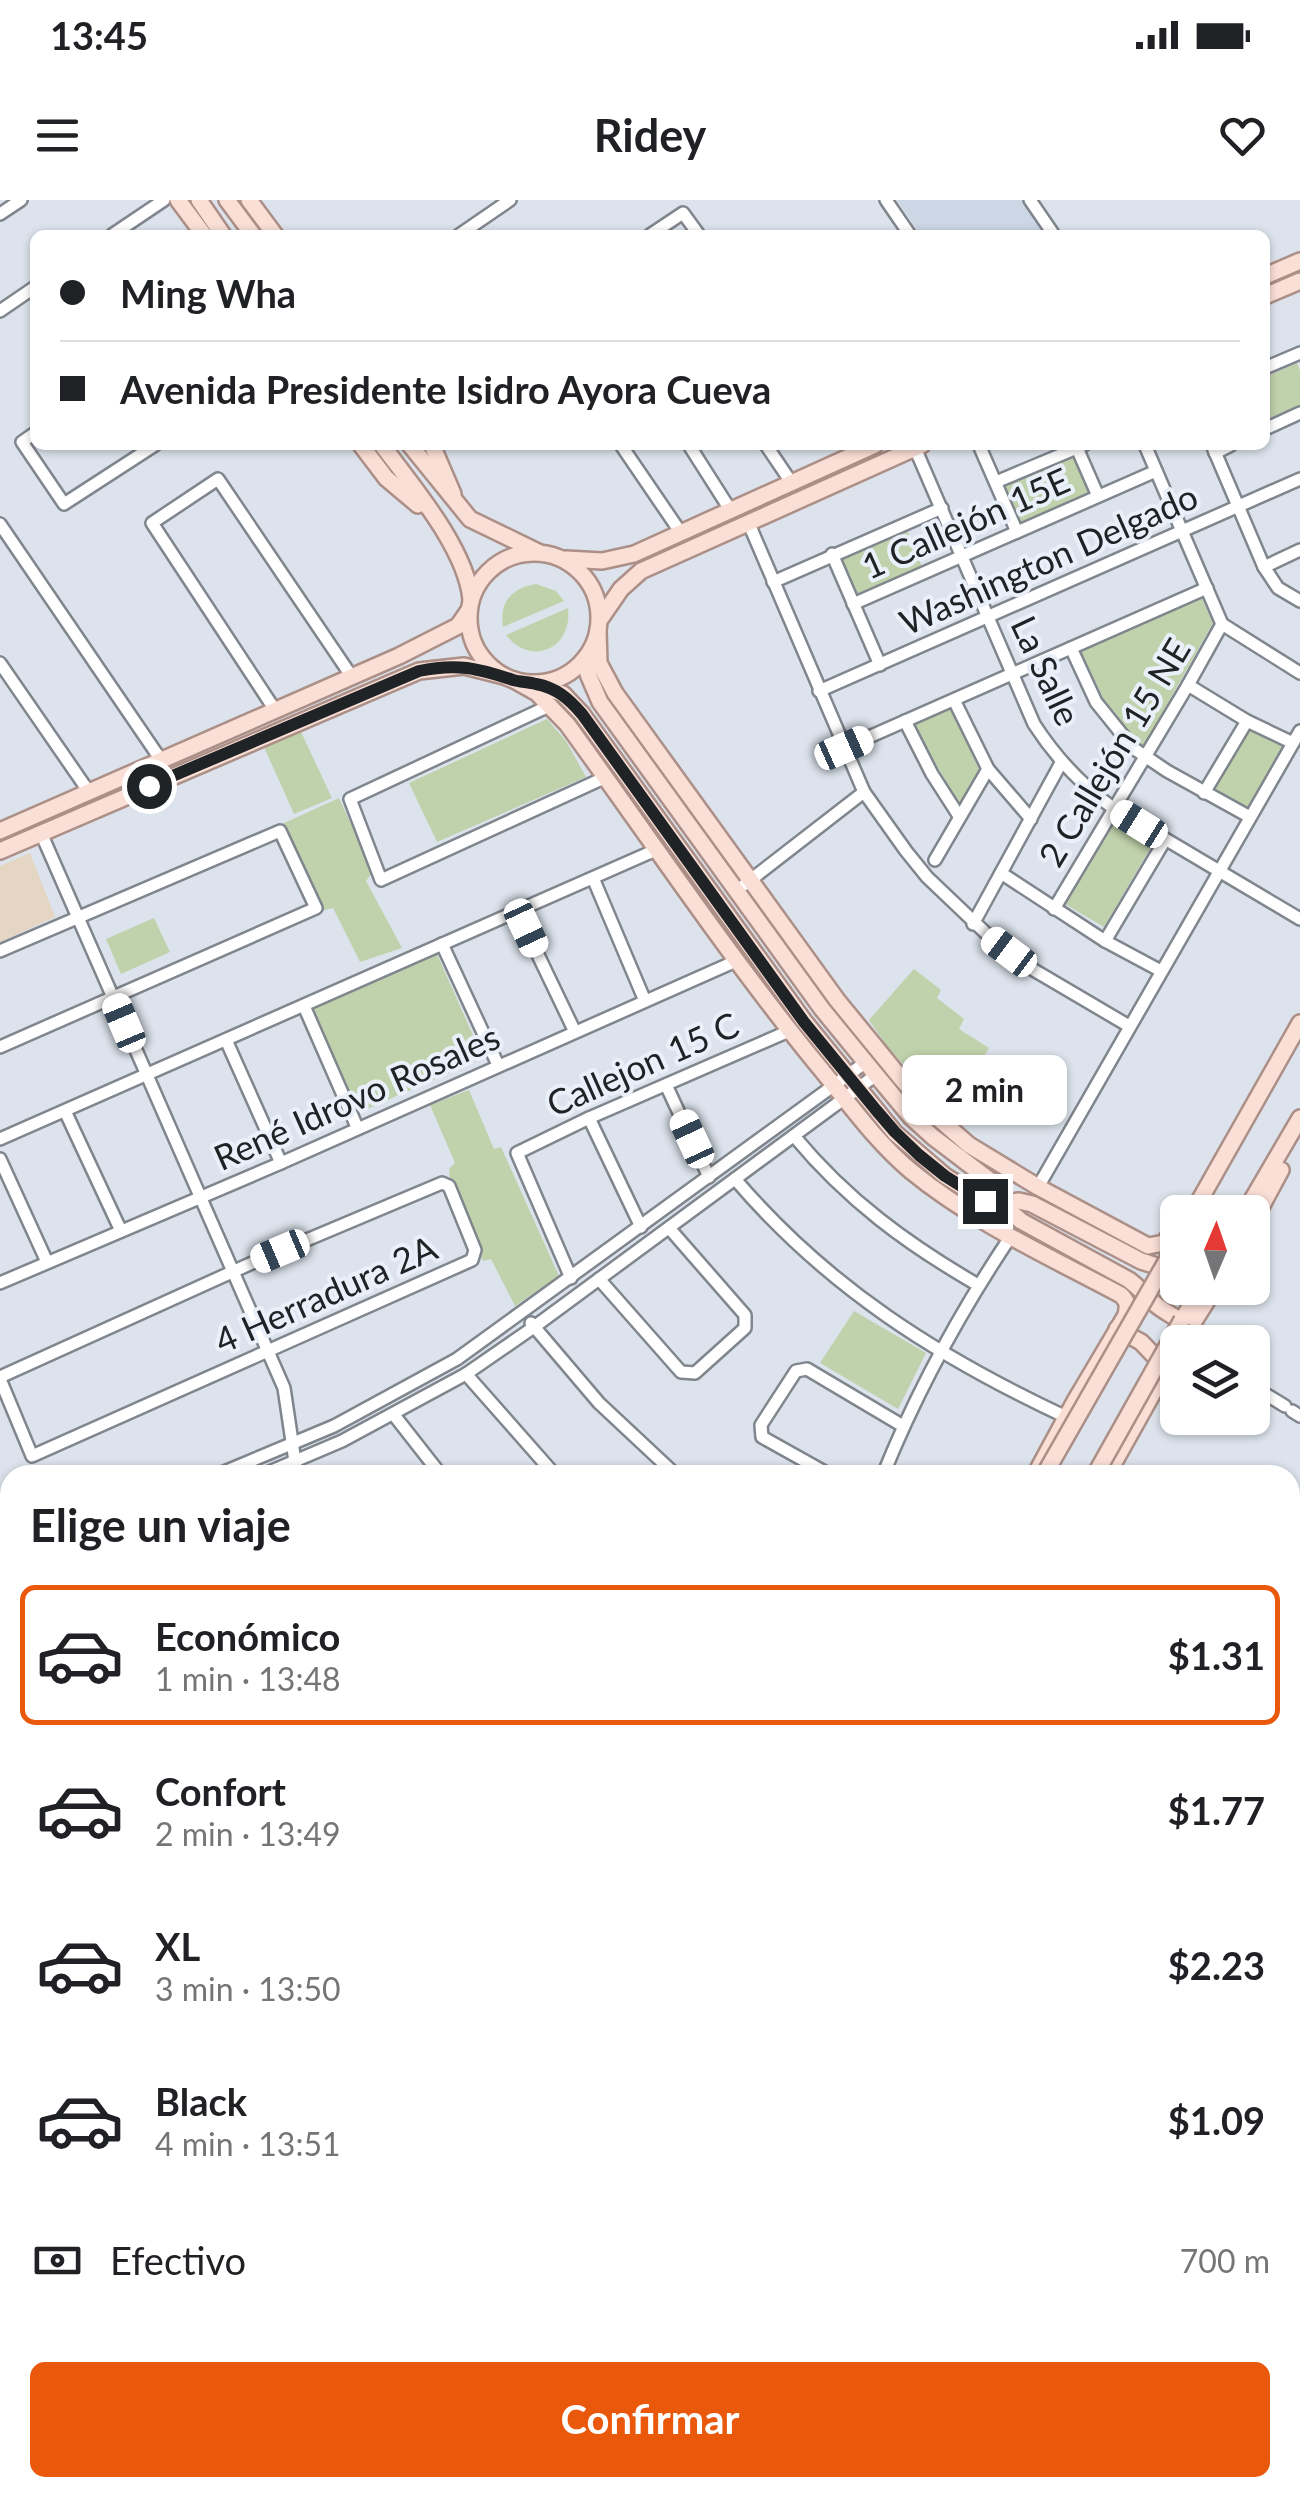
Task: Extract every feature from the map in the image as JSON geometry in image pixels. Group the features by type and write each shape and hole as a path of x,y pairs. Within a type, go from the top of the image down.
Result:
{"main road":[{"path":"178,200 212,230"},
{"path":"199,200 215,230"},
{"path":"227,200 250,230"},
{"path":"248,200 271,230"},
{"path":"1270,274 1300,260"},
{"path":"1270,294 1300,281"},
{"path":"365,450 386,478 436,520"},
{"path":"386,450 458,557 467,578 470,633 479,654 509,678 537,693 568,724 790,1031 945,1176 985,1201 1032,1204 1140,1261 1160,1267"},
{"path":"414,450 470,519 572,564 587,578 596,596 599,663 615,693 822,1009 910,1116 1000,1188 1021,1221 1128,1280 1156,1305 1180,1319 1181,1325"},
{"path":"434,450 458,507"},
{"path":"910,450 641,571 620,589 599,625 588,674 600,702 922,1104 968,1144 1038,1187 1148,1246 1160,1243"},
{"path":"0,831 454,628 465,619 481,579 498,563 519,554 547,554 588,562 618,559 791,482 844,451"},
{"path":"535,684 566,676 582,664 591,650"},
{"path":"0,851 419,671 464,666 563,694 582,714 804,1022 883,1145 935,1190 1126,1300 1126,1315 1066,1417 1045,1465"},
{"path":"1204,1195 1300,1023"},
{"path":"1194,1195 1265,1071 1286,1048"},
{"path":"1255,1195 1300,1118"},
{"path":"1268,1195 1300,1136"},
{"path":"1047,1465 1160,1271"},
{"path":"1101,1465 1194,1305"},
{"path":"1118,1329 1141,1342 1160,1362"},
{"path":"1113,1465 1160,1379"}],"street":[{"path":"0,214 21,200"},
{"path":"119,230 164,200"},
{"path":"466,230 510,200"},
{"path":"886,200 907,230"},
{"path":"1030,200 1051,230"},
{"path":"658,230 683,213 695,230"},
{"path":"0,311 30,290"},
{"path":"1270,366 1300,354"},
{"path":"1270,428 1300,413"},
{"path":"30,436 22,442 64,504 147,450"},
{"path":"624,450 681,533"},
{"path":"693,450 731,510"},
{"path":"769,450 791,482"},
{"name":"La Salle","path":"920,450 1034,724 1061,763 1113,808 1300,919"},
{"path":"981,450 1017,532"},
{"path":"996,482 1071,450"},
{"path":"1081,450 1098,496"},
{"path":"1147,450 1222,624 1300,672"},
{"path":"1213,450 1264,567 1278,588 1300,601"},
{"name":"1 Callejón 15E","path":"853,604 1156,471"},
{"path":"276,710 152,523 218,479 352,676"},
{"name":"Washington Delgado","path":"819,692 1300,479"},
{"path":"773,582 942,508"},
{"path":"0,524 161,760"},
{"path":"749,524 864,792 927,878 974,924 1027,966 1129,1026"},
{"path":"1264,567 1300,550"},
{"path":"832,554 880,665"},
{"path":"844,748 1207,588"},
{"name":"2 Callejón 15 NE","path":"1054,909 1222,624"},
{"path":"1070,648 1096,702 1134,748 1166,771 1250,817"},
{"path":"0,663 88,792"},
{"path":"1188,685 1293,743"},
{"path":"954,700 988,769 1030,819"},
{"path":"550,704 350,799 381,880 606,777"},
{"path":"1204,793 1248,720"},
{"path":"905,721 959,816"},
{"path":"1038,1187 1300,731"},
{"path":"974,924 1061,763"},
{"path":"934,860 988,769"},
{"path":"743,885 864,792"},
{"path":"0,951 280,831 316,908 0,1048"},
{"path":"41,833 284,1388 295,1465"},
{"path":"1105,941 1165,840"},
{"path":"0,1139 658,849"},
{"path":"1001,874 1105,941 1161,971"},
{"path":"592,878 645,1002"},
{"path":"517,911 575,1032"},
{"path":"442,944 498,1065"},
{"name":"René Idrovo Rosales","path":"0,1283 736,961"},
{"path":"304,1006 357,1127"},
{"name":"Callejon 15 C","path":"572,1278 519,1151 790,1031"},
{"path":"226,1040 281,1162"},
{"path":"242,1465 334,1426 457,1360 709,1177 871,1068"},
{"path":"666,1085 709,1177"},
{"path":"285,1465 342,1441 466,1374 794,1136 846,1087"},
{"path":"65,1111 120,1231"},
{"path":"589,1118 641,1227"},
{"path":"794,1136 878,1220 926,1255 978,1285"},
{"path":"0,1159 47,1262"},
{"path":"735,1179 801,1247 887,1318 940,1353 1066,1417"},
{"name":"4 Herradura 2A","path":"442,1184 449,1186 475,1250 472,1260 32,1456 0,1378 232,1272 442,1184"},
{"path":"598,1279 681,1372 695,1373 745,1328 745,1315 668,1228"},
{"path":"886,1465 940,1353 1011,1236"},
{"path":"524,1313 599,1402 665,1465"},
{"path":"812,1465 762,1437 760,1432 796,1371 807,1369 903,1426"},
{"path":"466,1374 547,1465"},
{"path":"1270,1397 1292,1411"},
{"path":"394,1414 433,1465"}],"shaded area":[{"path":"897,200 1021,200 1042,230 918,230"},
{"path":"30,853 55,917 0,942 0,866"}],"green space":[{"path":"1297,363 1300,371 1300,406 1270,419 1270,375"},
{"path":"1075,455 1092,493 1021,524 1004,486"},
{"path":"907,530 922,567 857,595 840,557"},
{"path":"536,584 556,591 564,601 503,627 503,611 509,598"},
{"path":"1201,597 1213,623 1143,747 1106,704 1080,650"},
{"path":"568,608 564,634 548,649 527,650 506,635"},
{"path":"950,708 980,771 959,804 913,724"},
{"path":"547,719 566,741 586,777 437,842 409,783"},
{"path":"1250,728 1285,746 1247,809 1213,790"},
{"path":"301,732 332,798 294,814 264,747"},
{"path":"339,798 373,871 366,881 402,948 360,962 333,908 321,911 282,824"},
{"path":"1114,819 1154,842 1104,927 1065,904"},
{"path":"154,918 170,952 121,974 106,939"},
{"path":"437,954 483,1058 358,1113 312,1009"},
{"path":"914,969 941,990 937,998 964,1019 959,1029 989,1048 950,1114 888,1048 869,1020"},
{"path":"469,1090 494,1149 501,1147 559,1276 515,1306 491,1259 483,1261 450,1180 449,1169 455,1163 430,1105"},
{"path":"854,1311 926,1353 898,1409 820,1363"}],"route":[{"path":"149,786 419,671 464,666 555,690 582,714 804,1022 895,1132 945,1176 985,1201"}]}
